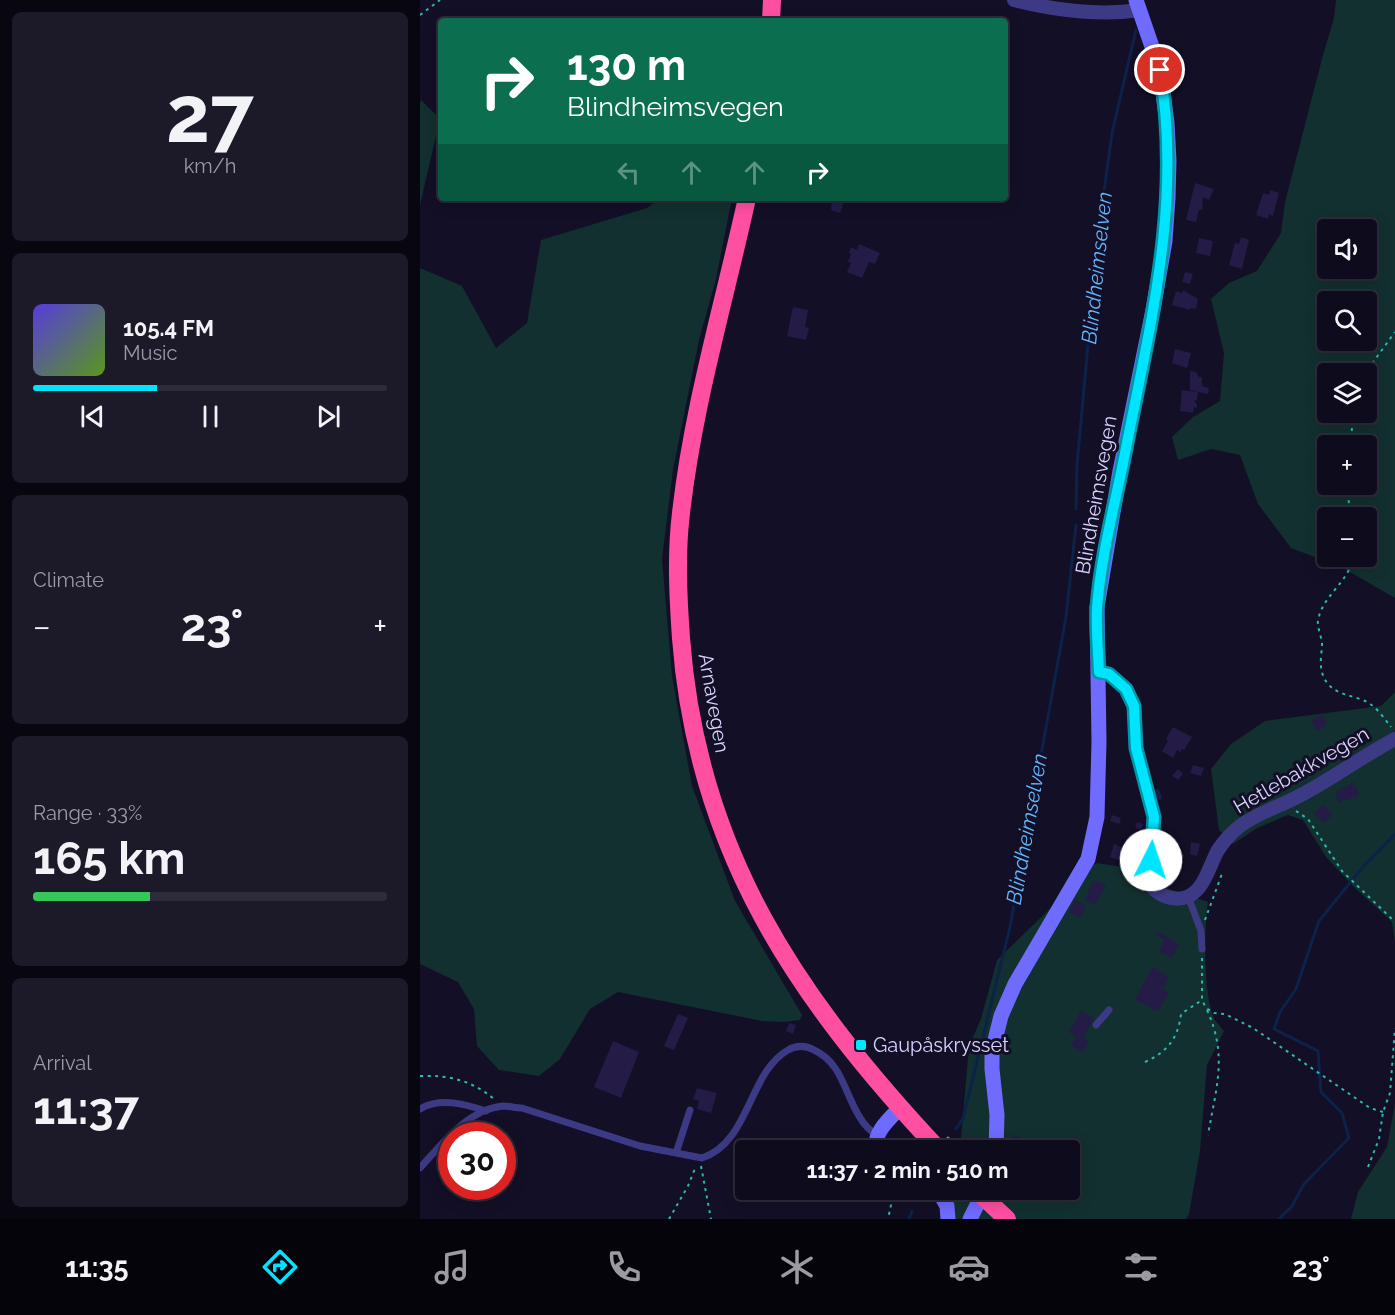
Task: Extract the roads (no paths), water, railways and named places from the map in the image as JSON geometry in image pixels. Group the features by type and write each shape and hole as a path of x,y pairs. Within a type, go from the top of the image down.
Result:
{"highway":[{"path":"771,18 772,0"},
{"name":"Arnavegen","path":"746,201 699,400 680,517 678,579 682,660 692,724 721,827 740,874 768,930 820,1010 859,1060 900,1108 939,1140"},
{"path":"988,1200 1007,1219"}],"street":[{"name":"Blindheimsvegen","path":"997,1140 998,1115 992,1052 1001,1016 1015,984 1088,859 1094,834 1098,794 1097,625 1100,588 1120,471 1165,241 1169,160 1160,70 1137,5 1120,13 1048,8 1014,0"},
{"path":"1099,672 1109,674 1126,689 1134,706 1136,748 1154,817 1150,886 1164,896 1177,898 1188,896"},
{"name":"Hetlebakkvegen","path":"1188,896 1195,892 1217,852 1237,828 1302,795 1393,733"},
{"path":"880,1140 900,1108"},
{"path":"944,1200 948,1219"},
{"path":"970,1219 978,1200"}],"lane":[{"path":"1188,896 1201,931 1202,949"},
{"path":"1096,1025 1109,1010"},
{"path":"420,1168 457,1129 486,1111 504,1106 522,1108 640,1146 699,1157 711,1155 735,1131 758,1088 783,1053 800,1046 811,1048 830,1061 843,1079 858,1115 876,1140"},
{"path":"420,1110 434,1103 442,1103 470,1106 486,1111"},
{"path":"676,1154 690,1110"}],"waterway":[{"name":"Blindheimselven","path":"1076,509 1077,465 1098,236 1112,133 1136,30"},
{"name":"Blindheimselven","path":"956,1129 963,1118 1010,927 1066,617 1076,525"},
{"path":"1279,1219 1292,1206 1304,1184 1349,1138 1342,1113 1321,1092 1318,1051 1274,1029 1280,1012 1296,989 1319,921 1362,868 1395,834"},
{"name":"Blindheimselven","path":"909,1219 912,1211"}],"place":[{"name":"Gaupåskrysset","path":"861,1045"}]}
